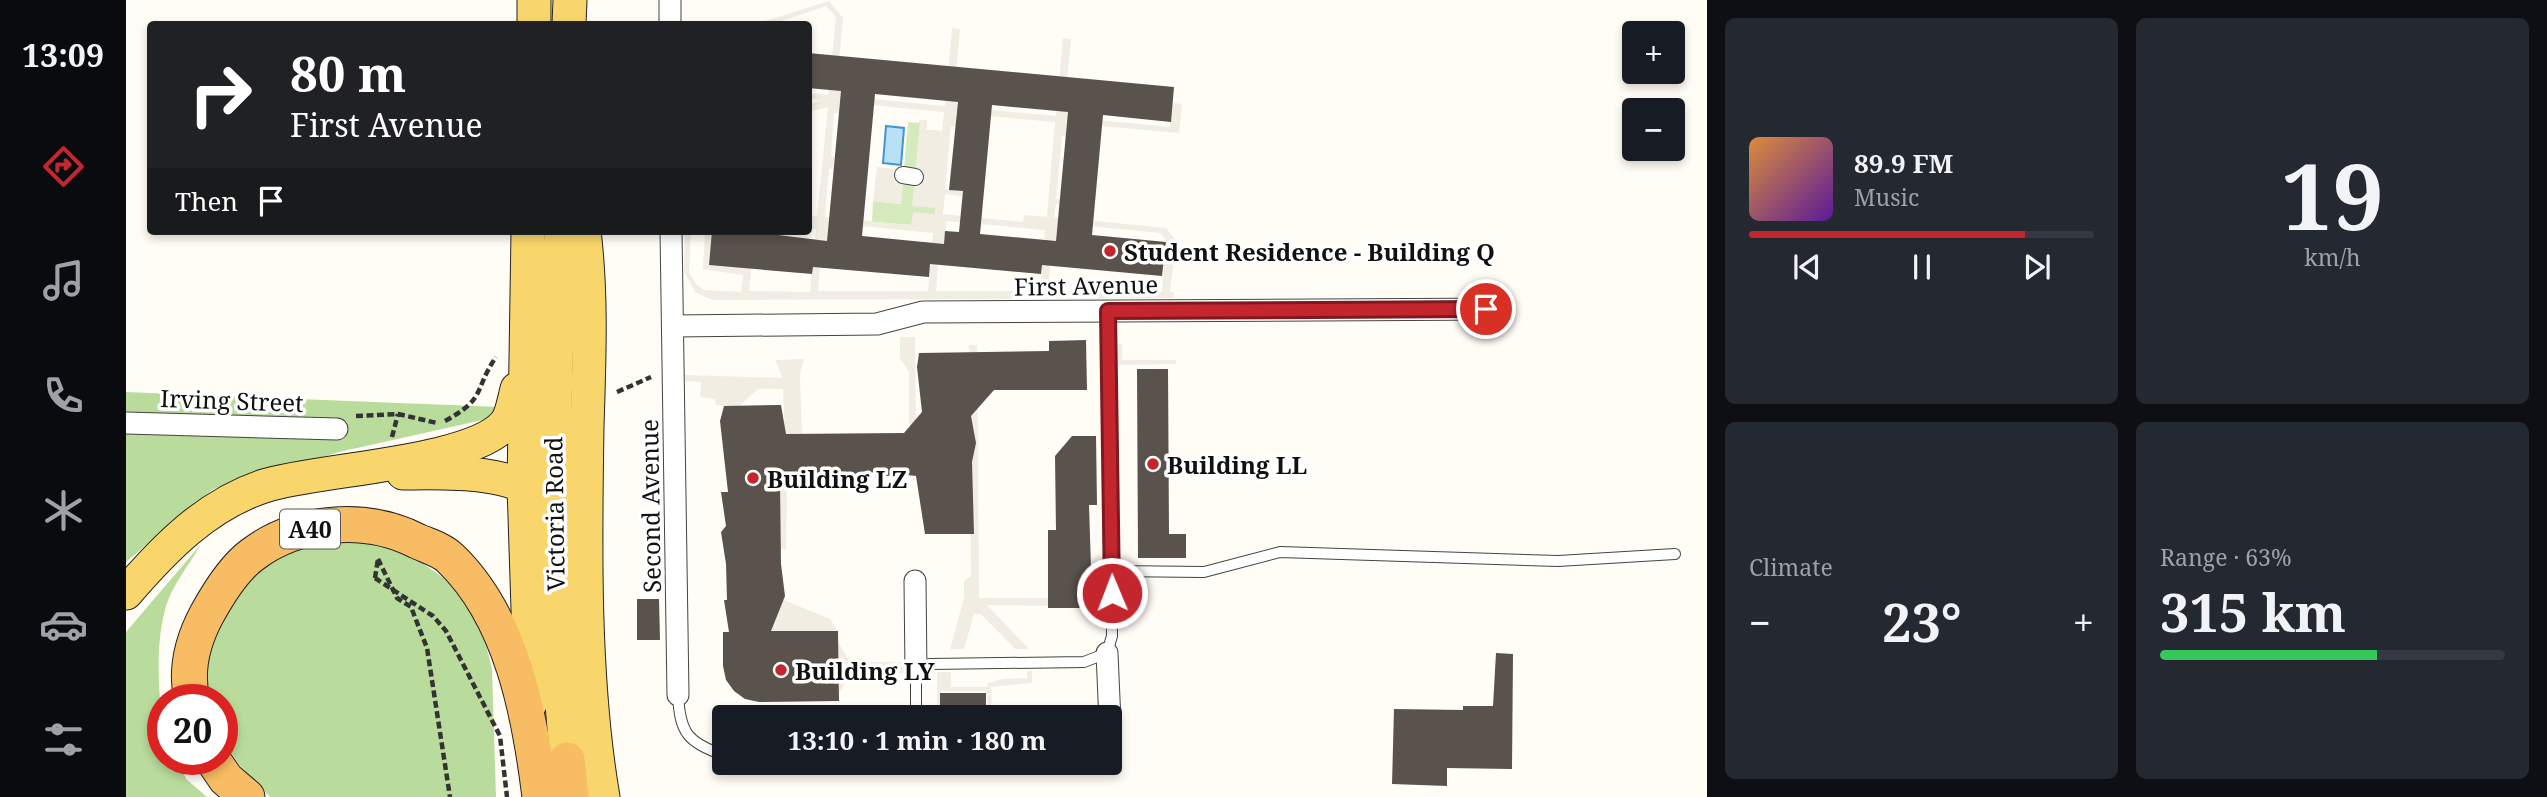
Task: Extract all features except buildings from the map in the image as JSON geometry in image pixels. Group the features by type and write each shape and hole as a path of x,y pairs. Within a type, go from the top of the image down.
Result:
{"highway":[{"name":"A40","path":"188,684 194,638 217,595 251,555 297,531 351,522 402,533 448,556 477,589 498,624 548,773"},
{"name":"Victoria Road","path":"548,773 571,797"},
{"path":"223,775 247,797"}],"main road":[{"path":"534,0 534,21"},
{"path":"569,21 570,0"},
{"name":"Victoria Road","path":"527,235 511,360 524,486 527,630 548,773"},
{"name":"Victoria Road","path":"548,773 556,633 552,457 561,235"},
{"path":"585,235 590,278 586,530 593,701 603,797"},
{"path":"126,593 164,549 227,502 262,487 288,480 349,472 432,455 496,433 508,422 511,360"},
{"path":"349,472 487,477 524,486 542,502 553,527"}],"street":[{"path":"670,0 670,21"},
{"name":"Second Avenue","path":"671,235 678,695"},
{"name":"First Avenue","path":"674,326 877,324 923,312 1501,309"},
{"name":"Irving Street","path":"126,423 337,429"},
{"path":"915,581 916,673"},
{"path":"1107,653 1109,705"}],"lane":[{"path":"916,705 916,673 930,664 1084,662 1107,653 1112,636 1108,311"},
{"path":"1112,571 1204,572 1280,552 1558,561 1675,554"},
{"name":"Second Avenue","path":"678,695 680,723 692,739 712,749"}],"path":[{"path":"337,429 357,415 398,414 439,424 469,408 482,389 511,360"},
{"path":"612,399 619,390 661,373"},
{"path":"390,441 398,414"},
{"path":"450,797 427,648 411,607 397,598 378,559 375,578 433,617 446,631 500,736"},
{"path":"498,710 507,797"}],"green space":[{"path":"920,120 927,120 926,130 943,131 935,214 912,225 872,222 873,201 901,204 908,122 919,123"},
{"path":"126,392 500,407 487,419 339,452 213,489 126,562"},
{"path":"364,539 406,551 446,580 480,620 492,669 496,797 270,797 240,766 238,684 207,684 205,644 231,596 264,565 310,542"},
{"path":"201,544 176,585 165,610 159,647 160,684 147,684 147,775 184,775 207,797 126,797 126,632"}],"shaded area":[{"path":"829,1 843,18 838,71 842,72 841,96 945,106 952,28 960,29 955,82 959,82 957,107 1056,116 1063,38 1071,39 1066,92 1070,93 1068,117 1170,127 1173,103 1182,104 1179,133 1067,123 1085,138 1062,136 1056,199 1074,201 1073,206 1056,204 1054,217 1166,228 1176,240 1170,292 1174,292 1173,298 713,300 696,293 684,272 685,235 691,235 689,272 696,284 704,290 741,292 743,275 703,269 705,235 755,235 749,291 810,292 816,229 812,228 812,216 817,216 828,107 812,111 812,104 820,100 812,99 812,93 828,95 836,17 826,6 782,21 765,21","holes":["840,102 944,112 942,131 926,130 927,120 920,120 912,206 936,208 935,214 913,212 911,225 825,217 829,169 833,169 834,157 831,156 834,113 873,116 874,112 839,109","956,113 1055,122 1047,217 1024,215 1023,222 943,214 945,194 962,196 963,191 945,189 951,126 974,128 974,122 956,120","947,221 1045,230 1040,291 936,291 939,250 943,250","829,223 933,233 928,291 818,291 821,252 826,252","1058,223 1160,233 1166,240 1162,292 1048,291 1051,251 1055,251"]},
{"path":"877,167 904,170 901,204 873,201"},
{"path":"900,337 915,337 916,419 909,430 909,372 900,358"},
{"path":"1118,344 1122,344 1122,360 1176,360 1176,364 1118,365"},
{"path":"969,345 977,345 979,598 1052,598 1060,606 987,605 1029,649 1015,649 981,614 974,614 964,649 950,649 964,598 964,581 971,576"},
{"path":"804,359 800,375 802,439 785,439 783,389 758,389 738,407 716,405 715,399 700,397 701,382 684,381 684,375 783,378 775,360"},
{"path":"780,472 792,472 792,481 787,482 786,549 780,549"},
{"path":"784,600 830,619 838,631 770,631 758,601"},
{"path":"838,642 850,662 916,662 916,673 850,674 839,694"},
{"path":"1027,671 1032,671 1032,683 991,687 992,705 988,705 987,691 941,691 941,705 937,705 937,672 951,672 951,687 987,687 988,683 1003,679 1027,678"}],"water":[{"path":"886,126 904,128 901,165 883,163"}],"place":[{"name":"Student Residence - Building Q","path":"1110,251"},
{"name":"Building LL","path":"1153,464"},
{"name":"Building LZ","path":"753,478"},
{"name":"Building LY","path":"781,670"}],"route":[{"path":"1112,593 1108,311 1486,309"}]}
